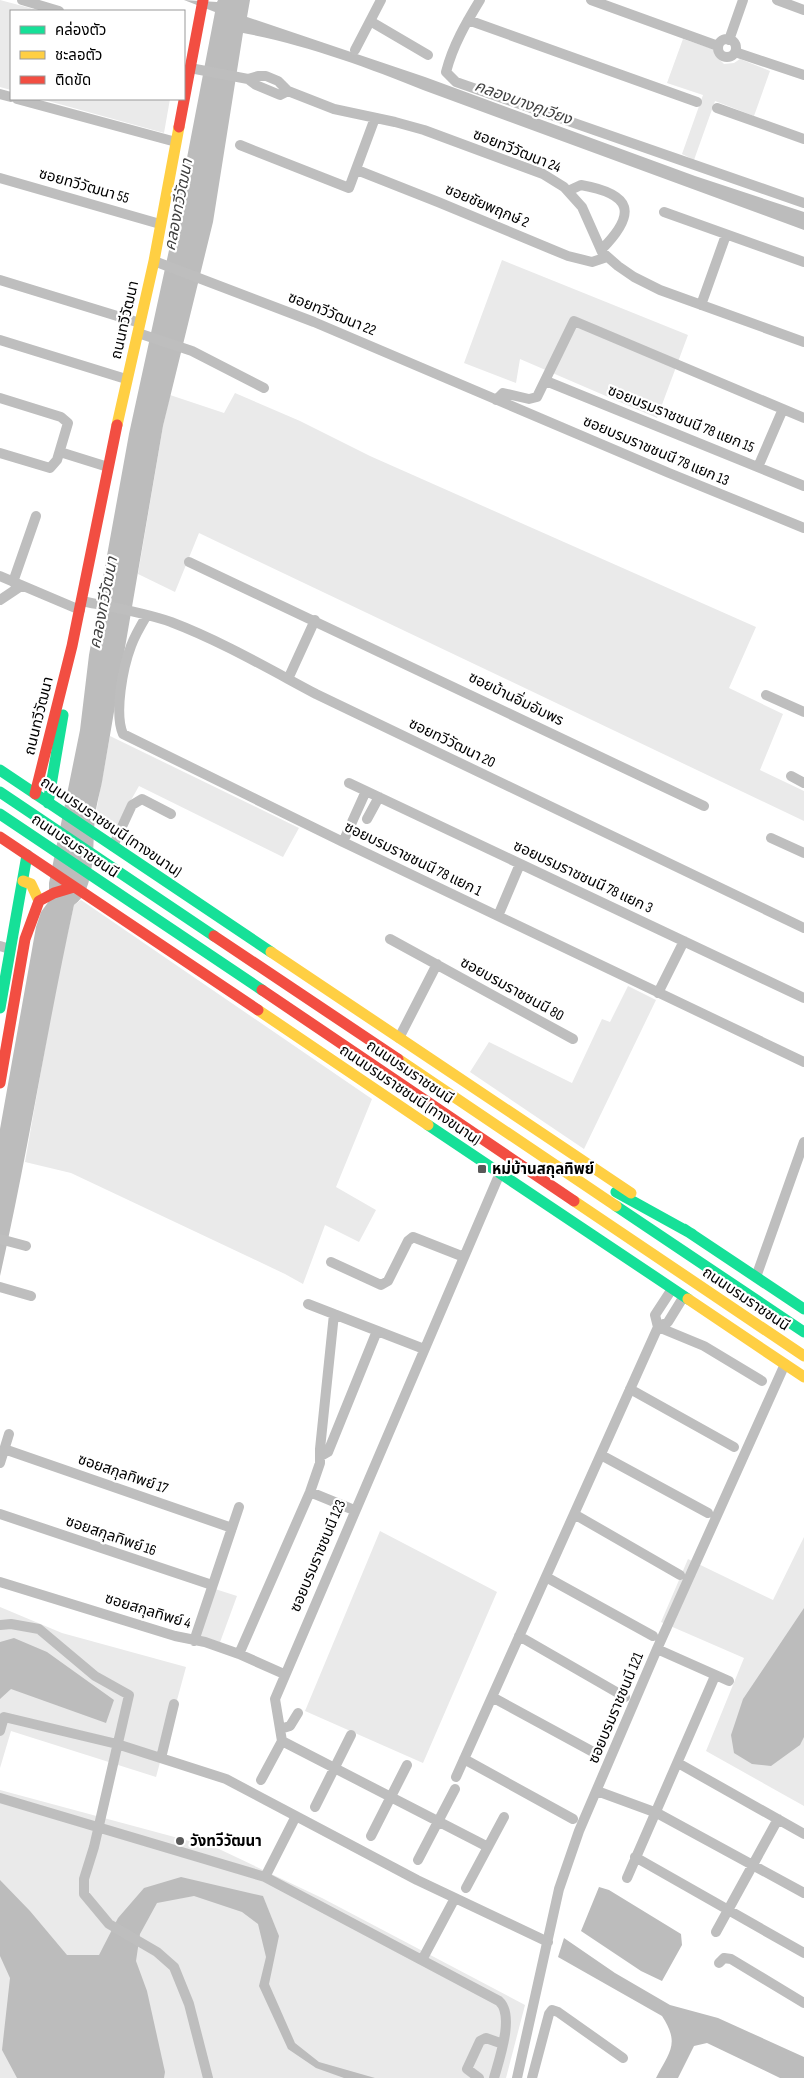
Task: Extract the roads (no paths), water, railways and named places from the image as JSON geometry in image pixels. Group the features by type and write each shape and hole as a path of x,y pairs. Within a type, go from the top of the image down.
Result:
{"main road":[{"name":"ถนนทวีวัฒนา","path":"185,94 190,68 188,50 202,4"},
{"name":"ถนนทวีวัฒนา","path":"35,794 72,646 126,379 142,331 184,100"},
{"name":"ถนนทวีวัฒนา","path":"48,803 58,750 72,646"},
{"name":"ถนนบรมราชชนนี (ทางขนาน)","path":"0,770 804,1309"},
{"name":"ถนนบรมราชชนนี","path":"0,792 804,1332"},
{"name":"ถนนบรมราชชนนี","path":"0,814 804,1356"},
{"name":"ถนนบรมราชชนนี (ทางขนาน)","path":"0,837 804,1377"},
{"path":"0,1008 5,948 28,855"},
{"path":"23,881 31,884 39,901"},
{"path":"0,1083 25,939 39,901 54,893 74,887"},
{"path":"512,1136 692,1234"}],"street":[{"path":"22,0 56,10"},
{"path":"355,50 381,0"},
{"path":"480,0 450,58 446,72 456,82 804,203"},
{"path":"591,0 718,46"},
{"path":"729,40 743,0"},
{"path":"776,0 804,10"},
{"path":"468,20 697,102"},
{"path":"370,21 428,55"},
{"path":"718,46 724,40 729,40"},
{"path":"718,46 722,56 731,56 735,52 735,46 729,40"},
{"path":"735,52 804,75"},
{"name":"ซอยทวีวัฒนา 24","path":"190,68 243,78 256,86 280,95 288,91 334,109 424,130 543,174 568,191 582,207 604,253"},
{"path":"21,100 176,142"},
{"path":"718,108 804,139"},
{"path":"240,145 348,188 375,118"},
{"name":"ซอยชัยพฤกษ์ 2","path":"356,170 568,256 592,262 604,253"},
{"name":"ซอยทวีวัฒนา 55","path":"0,178 160,224"},
{"path":"568,191 581,185 613,194 621,200 625,208 626,218 604,253 634,277 660,290 804,342"},
{"path":"664,212 804,262"},
{"path":"701,305 726,235"},
{"name":"ซอยทวีวัฒนา 22","path":"154,261 314,322 496,400"},
{"path":"0,280 192,351 264,388"},
{"path":"496,400 502,393 533,399 536,397 542,384 546,381 574,321 804,418"},
{"path":"0,340 126,379"},
{"name":"ซอยบรมราชชนนี 78 แยก 15","path":"546,381 804,486"},
{"path":"0,398 61,417 68,423 57,460 50,468 0,454"},
{"name":"ซอยบรมราชชนนี 78 แยก 13","path":"496,400 804,528"},
{"path":"758,468 783,409"},
{"path":"60,452 108,467"},
{"path":"0,600 17,584 36,516"},
{"name":"ซอยบ้านอิ่มอัมพร","path":"189,562 315,620 704,806"},
{"name":"ซอยทวีวัฒนา 20","path":"0,576 17,584 80,606 99,605 143,614 172,623 242,655 804,928"},
{"name":"ซอยบรมราชชนนี 78 แยก 1","path":"143,614 126,664 118,712 119,726 122,734 804,1062"},
{"path":"288,679 315,620"},
{"path":"766,695 804,712"},
{"path":"791,776 804,783"},
{"name":"ซอยบรมราชชนนี 78 แยก 3","path":"349,783 804,998"},
{"path":"344,842 366,791"},
{"path":"367,819 379,797"},
{"path":"113,846 132,804 142,799 171,814"},
{"path":"771,838 804,853"},
{"path":"498,916 520,864"},
{"name":"ซอยบรมราชชนนี 80","path":"390,939 573,1039"},
{"path":"658,993 684,941"},
{"name":"ซอยบรมราชชนนี 80","path":"398,1038 437,964"},
{"path":"756,1277 804,1142"},
{"name":"ซอยบรมราชชนนี 123","path":"282,1740 274,1699 500,1173"},
{"path":"331,1262 381,1285 388,1281 408,1241 413,1237 464,1258"},
{"path":"4,1240 26,1246"},
{"path":"0,1287 32,1296"},
{"path":"456,1777 658,1326 655,1315 672,1289"},
{"path":"658,1326 668,1322 684,1296"},
{"path":"308,1304 424,1349"},
{"path":"240,1654 310,1492 321,1456 320,1449 334,1314"},
{"path":"658,1326 704,1346 762,1381"},
{"path":"321,1456 328,1452 377,1331"},
{"name":"ซอยบรมราชชนนี 121","path":"517,2078 559,1889 579,1831 657,1649 785,1364"},
{"path":"630,1390 734,1447"},
{"path":"0,1462 9,1434"},
{"name":"ซอยสกุลทิพย์ 17","path":"4,1450 232,1528"},
{"path":"601,1455 708,1513"},
{"path":"310,1492 354,1510"},
{"path":"194,1641 239,1508"},
{"name":"ซอยสกุลทิพย์ 16","path":"0,1514 212,1585"},
{"path":"574,1514 680,1575"},
{"path":"546,1577 653,1636"},
{"name":"ซอยสกุลทิพย์ 4","path":"0,1582 240,1654 284,1674"},
{"path":"0,1625 11,1624 39,1629 95,1676 129,1696 84,1879 84,1894 109,1924 157,1952 174,1967 189,2004 208,2078"},
{"path":"520,1636 625,1697"},
{"path":"657,1649 728,1681"},
{"path":"627,1878 635,1857 657,1813 715,1676"},
{"path":"492,1697 595,1754"},
{"path":"162,1758 174,1704"},
{"path":"280,1729 290,1726 298,1713"},
{"path":"0,1731 4,1717 117,1744 226,1779 417,1880 548,1942"},
{"path":"315,1808 351,1735"},
{"path":"260,1780 282,1740 488,1847"},
{"path":"464,1759 573,1820"},
{"path":"678,1763 804,1834"},
{"path":"371,1836 407,1765"},
{"path":"418,1860 455,1789"},
{"path":"597,1791 657,1813 804,1894"},
{"path":"0,1798 265,1877 500,2001 505,2006 506,2012 503,2044 494,2078"},
{"path":"265,1877 296,1816"},
{"path":"466,1888 504,1817"},
{"path":"716,1932 778,1819"},
{"path":"635,1857 804,1953"},
{"path":"422,1960 455,1898"},
{"path":"719,1964 724,1958 731,1959 804,2004"},
{"path":"532,2078 549,2014 552,2010 558,2012 623,2058"},
{"path":"479,2078 468,2069 480,2041 486,2038 503,2044"}],"water":[{"name":"คลองทวีวัฒนา","path":"184,0 217,2 218,0 250,0 247,17 425,77 695,176 804,212 804,230 380,73 289,43 243,33 213,222 163,426 96,808 90,877 87,888 74,905 0,1276 0,1129 36,927 41,912 49,901 49,883 80,730 89,655 129,434 171,241 215,12"},
{"path":"804,1608 804,1737 800,1745 771,1766 752,1764 734,1753 731,1735 743,1699"},
{"path":"14,1638 47,1652 114,1700 106,1723 11,1689 0,1699 0,1642"},
{"path":"181,1877 263,1896 279,1936 269,1984 295,2043 319,2062 375,2078 344,2078 316,2068 288,2049 259,1986 266,1957 258,1924 242,1912 194,1896 157,1903 140,1934 136,1961 147,1991 165,2072 164,2078 17,2078 2,2050 10,1978 0,1956 0,1880 30,1911 67,1955 99,1955 118,1918 144,1888"},
{"path":"599,1887 609,1890 681,1934 682,1945 662,1981 641,1971 581,1931"},
{"path":"564,1938 615,1973 670,2005 718,2018 804,2057 804,2078 780,2078 707,2043 694,2046 678,2078 656,2078 669,2054 672,2041 671,2034 662,2016 558,1957"}],"place":[{"name":"หม่บ้านสกุลทิพย์","path":"482,1169"},
{"name":"วังทวีวัฒนา","path":"180,1841"}],"water label":[{"name":"คลองบางคูเวียง","path":"523,103"}]}
